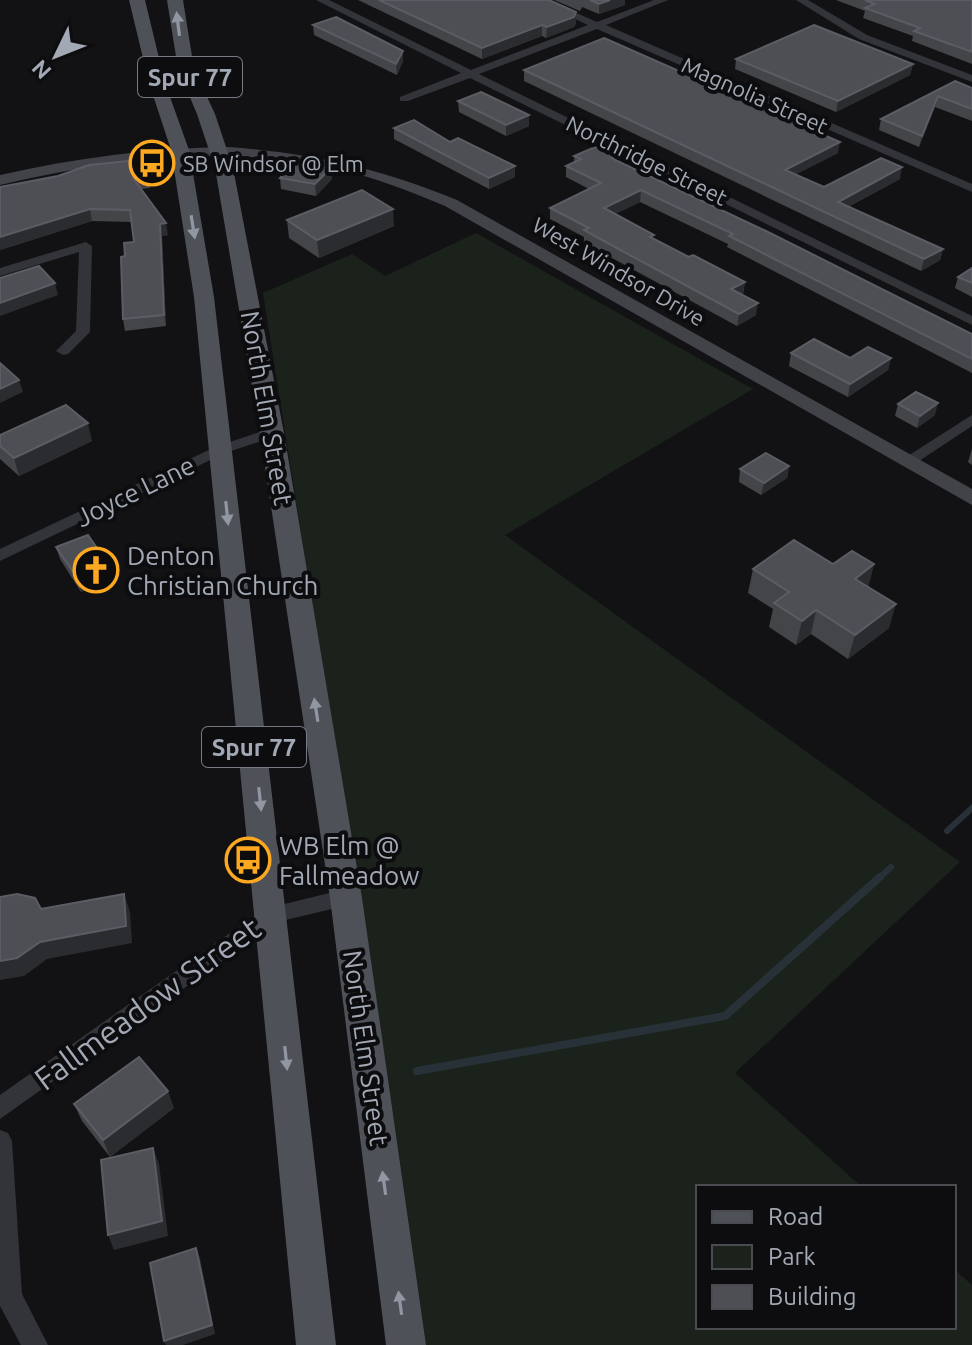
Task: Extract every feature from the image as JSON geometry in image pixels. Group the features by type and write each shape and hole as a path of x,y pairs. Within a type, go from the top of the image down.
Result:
{"main road":[{"name":"North Elm Street","path":"137,0 157,83 180,150 204,297 316,1345"},
{"name":"North Elm Street","path":"175,0 186,69 219,150 272,433 346,898 406,1345"}],"street":[{"name":"Northridge Street","path":"321,0 972,321"},
{"name":"Magnolia Street","path":"539,0 972,188"},
{"path":"404,99 663,0"},
{"path":"801,0 863,37 972,79"},
{"name":"West Windsor Drive","path":"0,180 81,161 180,150 219,150 314,160 393,177 420,188 972,498"},
{"path":"0,272 86,246 83,332 63,351"},
{"path":"908,462 972,419"},
{"name":"Joyce Lane","path":"0,556 220,450 272,433"},
{"name":"Fallmeadow Street","path":"0,1108 271,915 346,898"},
{"path":"0,1141 9,1297 35,1345"}],"green space":[{"path":"476,233 753,389 505,535 960,862 735,1073 860,1185 696,1185 696,1329 956,1329 956,1271 972,1285 972,1345 426,1345 263,293 352,254 385,276"}],"building":[{"path":"379,0 549,0 576,12 574,17 547,27 542,25 482,48"},
{"path":"865,0 972,0 972,52 914,31 920,28 865,8 875,4"},
{"path":"336,17 403,51 396,64 313,25"},
{"path":"814,25 913,64 838,101 736,59"},
{"path":"604,38 840,142 785,170 824,187 881,158 902,167 838,202 943,249 924,259 524,70"},
{"path":"955,81 972,88 972,109 938,96 922,136 881,119"},
{"path":"481,92 529,115 506,125 458,101"},
{"path":"414,120 450,142 458,138 515,166 489,178 394,128"},
{"path":"595,147 615,156 611,158 972,334 972,359 729,236 733,234 641,190 604,208 654,235 650,237 745,282 731,289 758,303 739,314 584,230 589,228 550,208 601,183 566,166 581,159 574,156"},
{"path":"148,159 148,177 133,178 166,223 160,224 164,315 123,319 121,257 125,256 124,243 134,242 130,210 90,209 0,237 0,187 58,176 89,165"},
{"path":"296,161 331,168 315,184 280,178"},
{"path":"362,190 393,209 317,240 287,220"},
{"path":"39,266 55,283 0,303 0,278"},
{"path":"972,268 972,283 958,277"},
{"path":"814,339 850,358 868,347 891,358 850,384 791,353"},
{"path":"0,363 19,380 0,389"},
{"path":"916,392 938,403 920,416 898,404"},
{"path":"66,405 88,423 14,458 0,446 0,435"},
{"path":"766,453 789,466 764,483 740,469"},
{"path":"88,535 110,567 78,579 56,547"},
{"path":"794,540 833,564 852,551 874,564 855,579 896,604 855,635 816,610 802,621 774,603 789,592 753,569"},
{"path":"17,894 35,898 41,909 124,894 126,926 40,942 17,958 0,961 0,897"},
{"path":"139,1057 168,1091 103,1140 74,1104"},
{"path":"153,1148 162,1221 108,1235 101,1160"},
{"path":"196,1248 212,1325 164,1341 150,1263"}],"waterway":[{"path":"947,831 972,808"},
{"path":"878,879 891,867"},
{"path":"417,1071 725,1016 880,877"}],"place":[{"name":"SB Windsor @ Elm","path":"152,163"},
{"name":"Denton Christian Church","path":"96,570"},
{"name":"WB Elm @ Fallmeadow","path":"248,860"}]}
